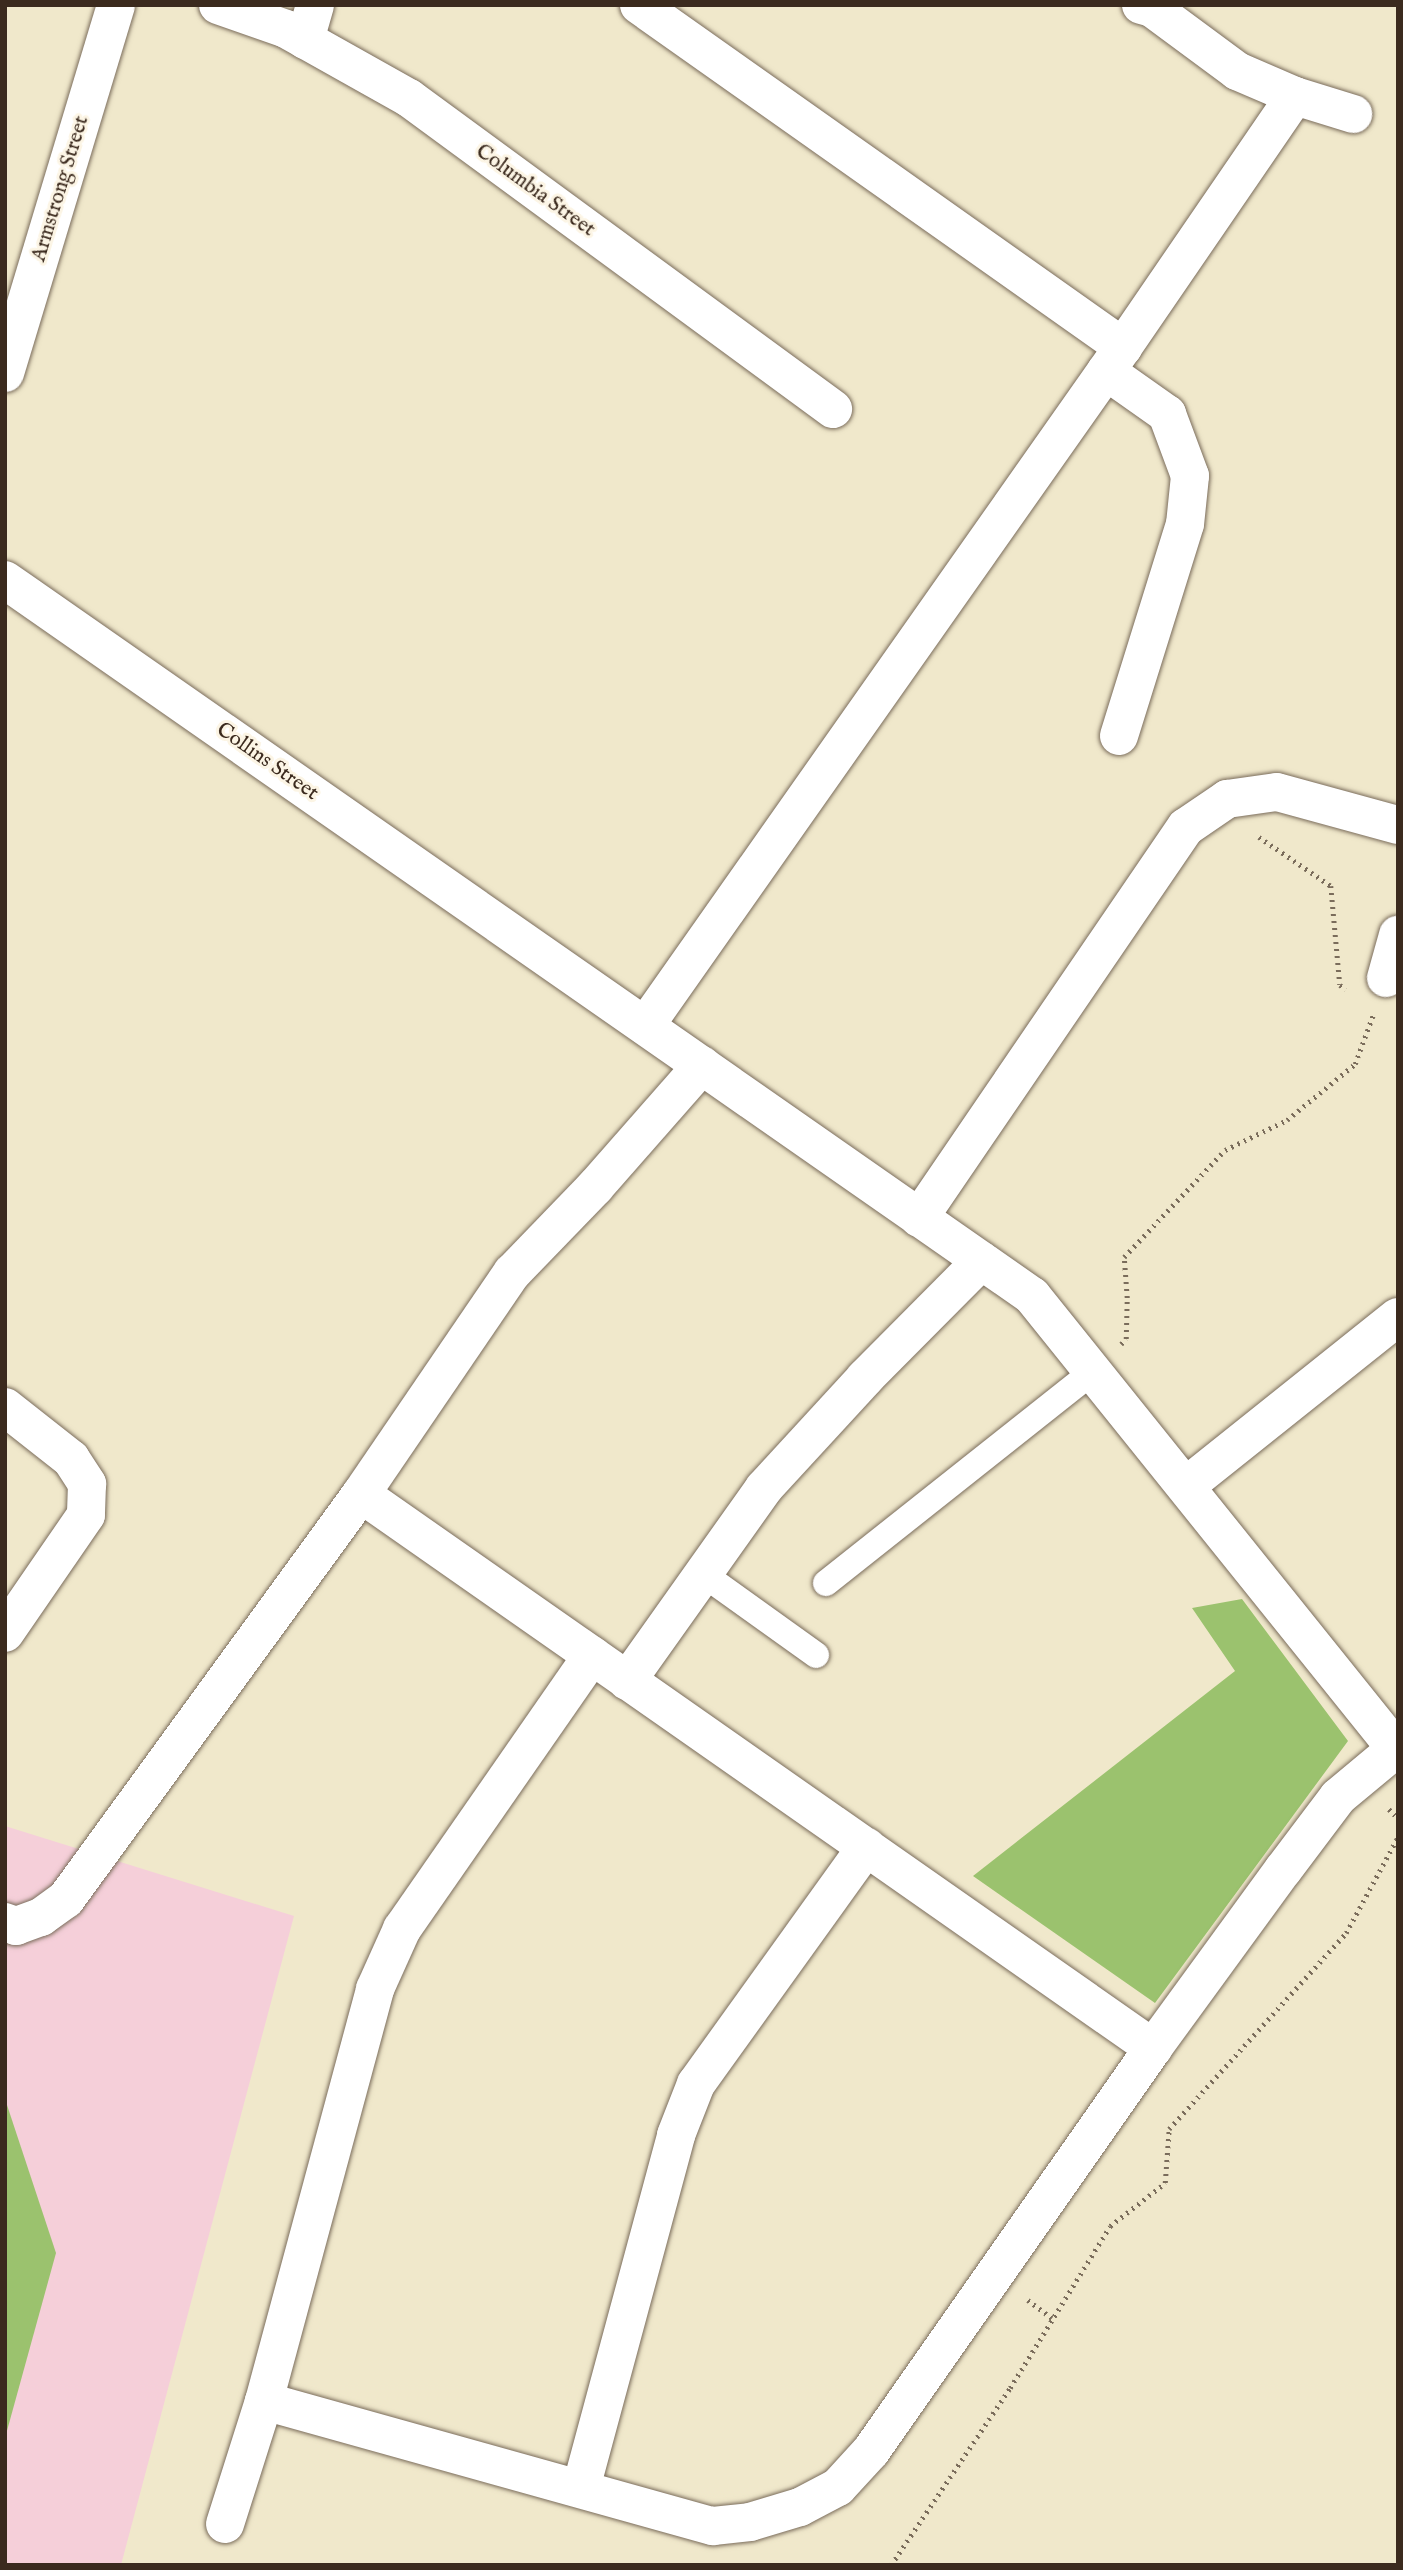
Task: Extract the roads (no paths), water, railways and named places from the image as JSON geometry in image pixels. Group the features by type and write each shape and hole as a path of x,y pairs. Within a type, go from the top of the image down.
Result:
{"street":[{"name":"Armstrong Street","path":"5,373 116,5"},
{"name":"Columbia Street","path":"218,5 286,29 310,22 409,99 833,409"},
{"path":"639,5 1114,359 1167,414 1190,476 1185,524 1119,736"},
{"path":"1141,5 1152,8 1237,71 1295,96 1353,114"},
{"path":"645,1026 1114,359 1295,96"},
{"name":"Collins Street","path":"5,580 1032,1296 1397,1748"},
{"path":"919,1218 1186,827 1227,799 1277,792 1398,825"},
{"path":"1381,993 1398,935"},
{"path":"5,1922 16,1926 41,1917 66,1899 361,1494 512,1273 595,1186 702,1065"},
{"path":"627,1681 764,1488 865,1378 981,1261"},
{"path":"1186,1486 1398,1317"},
{"path":"5,1407 71,1459 88,1484 86,1515 5,1633"},
{"path":"361,1494 1153,2048"},
{"path":"225,2524 264,2401 381,1977 402,1929 592,1656"},
{"path":"264,2401 713,2526 750,2522 800,2507 838,2487 871,2451 1153,2048 1338,1797 1397,1748"},
{"path":"581,2488 676,2135 696,2084 866,1847"}],"lane":[{"path":"826,1583 1093,1371"},
{"path":"703,1574 816,1655"}]}
